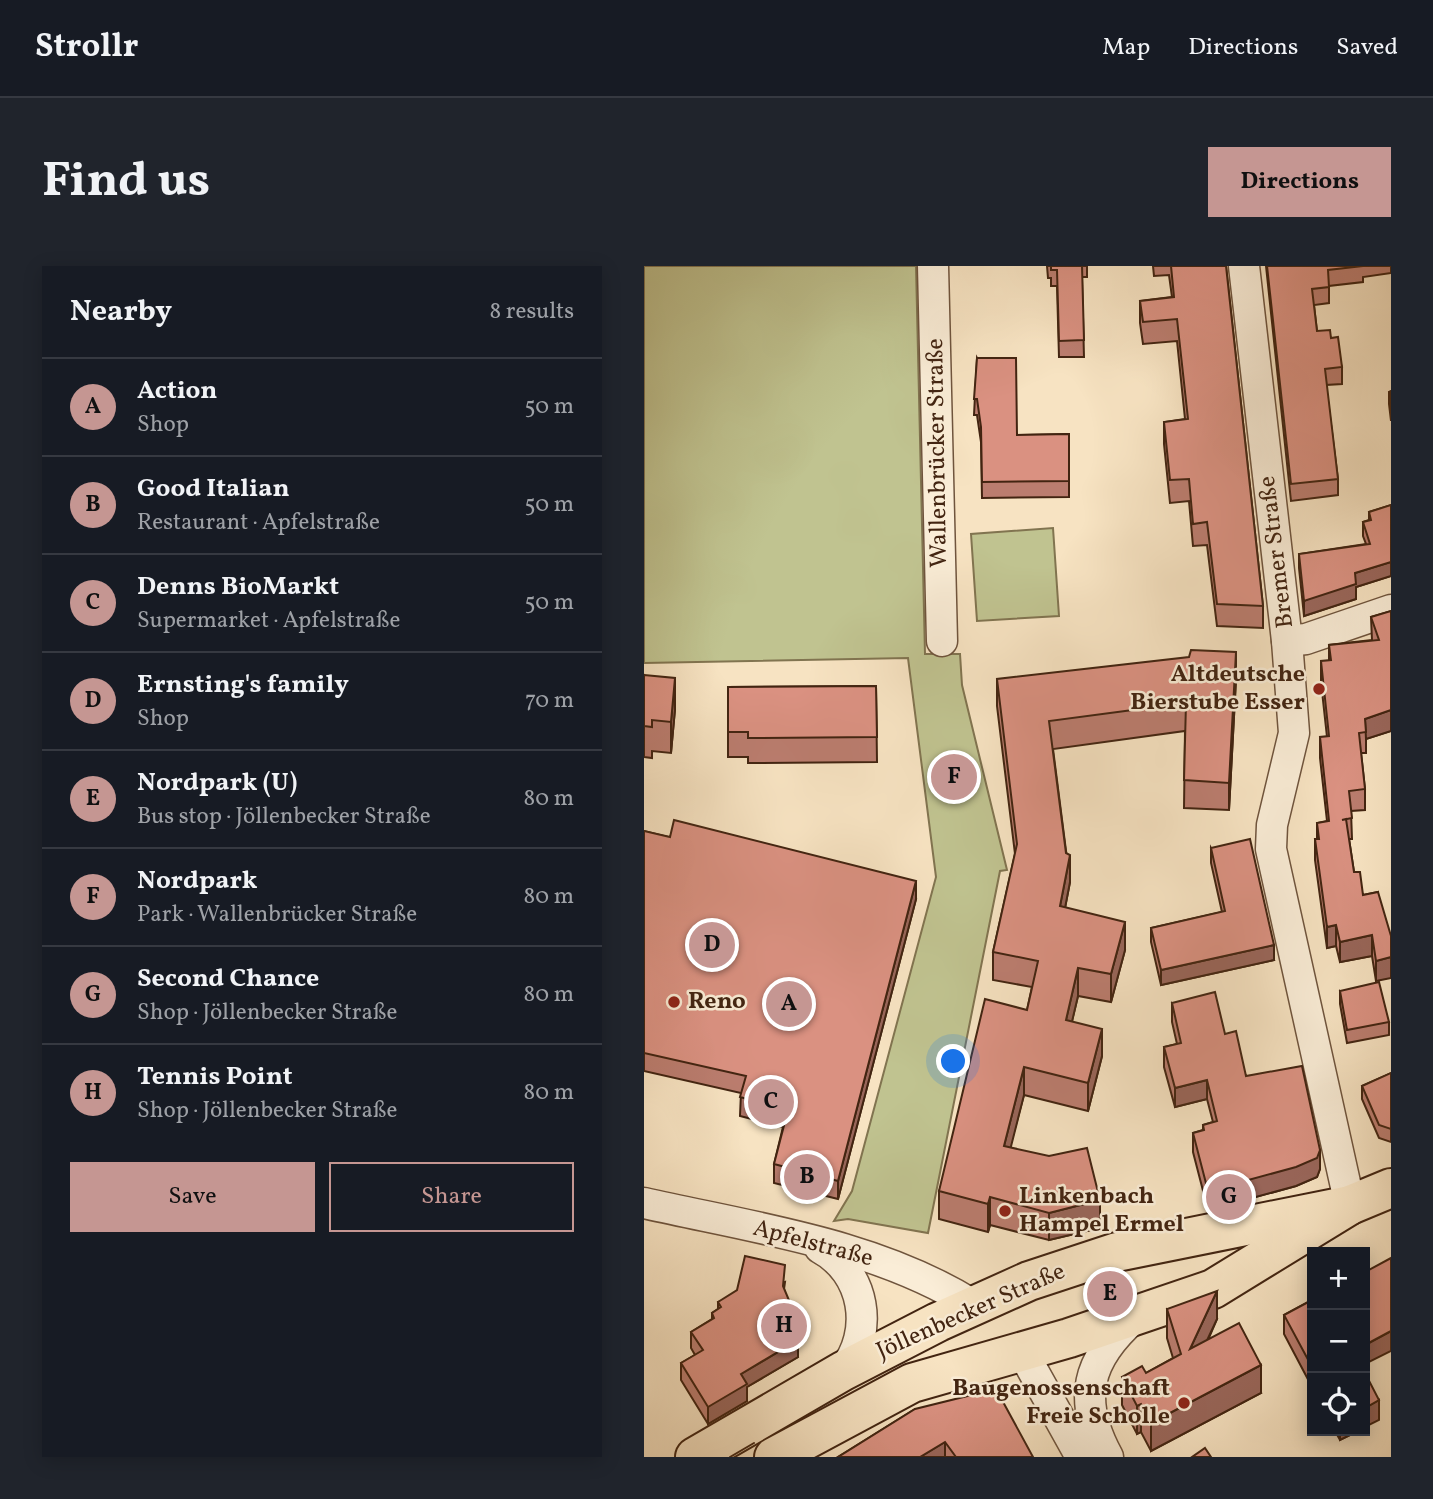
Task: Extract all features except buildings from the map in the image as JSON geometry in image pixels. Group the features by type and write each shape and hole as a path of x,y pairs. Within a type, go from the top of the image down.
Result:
{"main road":[{"name":"Jöllenbecker Straße","path":"774,1457 912,1383 1135,1317 1213,1289 1350,1205 1391,1188"},
{"name":"Jöllenbecker Straße","path":"695,1457 843,1371 973,1305 1097,1258 1350,1205"},
{"path":"973,1305 1022,1351"}],"street":[{"name":"Wallenbrücker Straße","path":"933,266 942,641"},
{"name":"Bremer Straße","path":"1244,266 1287,642 1294,733 1272,825 1271,849 1350,1205"},
{"path":"1287,642 1391,610"},
{"name":"Apfelstraße","path":"644,1203 801,1238 927,1278 973,1305"},
{"path":"801,1238 830,1254 852,1275 861,1308 862,1332 857,1349 843,1371"},
{"path":"1108,1457 1095,1433 1088,1394 1105,1348 1135,1317"},
{"path":"1022,1351 1081,1457"}],"green space":[{"path":"644,266 916,266 925,654 960,654 962,685 1007,870 1000,871 928,1233 848,1219 834,1221 852,1191 936,877 908,658 644,663"},
{"path":"1053,528 1059,616 977,621 971,534"}],"tram line":[{"path":"730,1457 754,1443"}],"place":[{"name":"Altdeutsche Bierstube Esser","path":"1319,689"},
{"name":"Nordpark","path":"954,777"},
{"name":"Ernsting's family","path":"712,945"},
{"name":"Reno","path":"674,1002"},
{"name":"Action","path":"789,1004"},
{"name":"Denns BioMarkt","path":"771,1102"},
{"name":"Good Italian","path":"807,1177"},
{"name":"Second Chance","path":"1229,1197"},
{"name":"Linkenbach Hampel Ermel","path":"1005,1211"},
{"name":"Nordpark (U)","path":"1110,1294"},
{"name":"Tennis Point","path":"784,1326"},
{"name":"Baugenossenschaft Freie Scholle","path":"1184,1403"}]}
